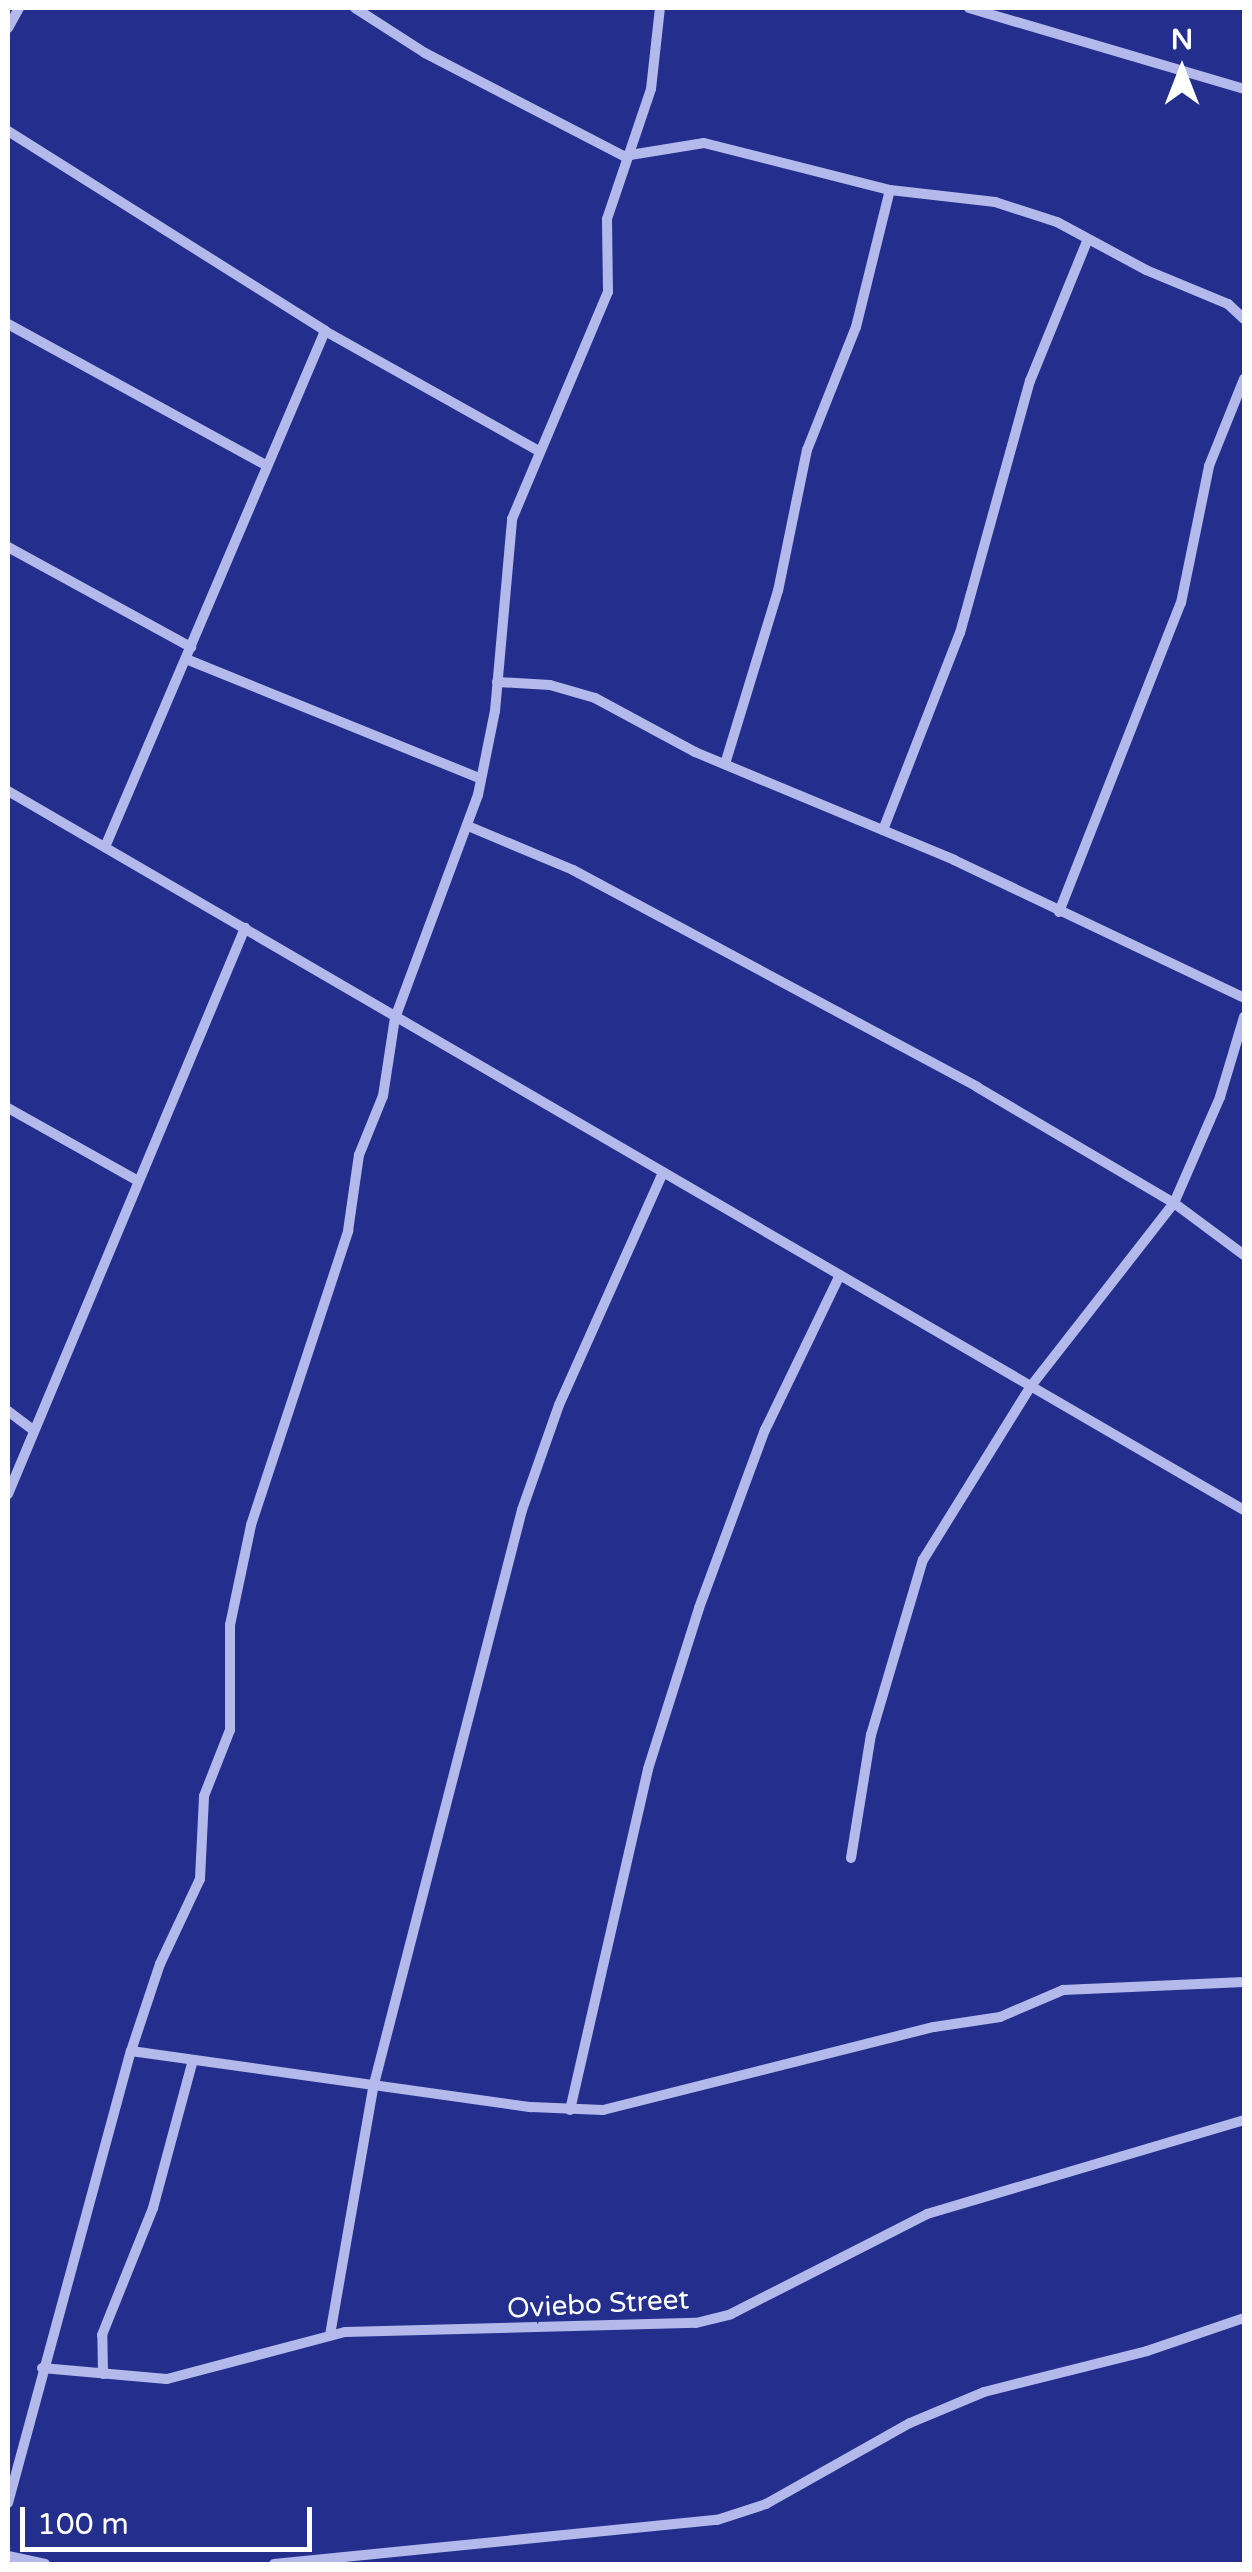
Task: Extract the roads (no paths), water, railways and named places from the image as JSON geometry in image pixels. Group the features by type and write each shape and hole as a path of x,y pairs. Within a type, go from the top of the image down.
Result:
{"street":[{"path":"8,28 19,8"},
{"path":"355,8 424,52 624,156 704,142 890,190 994,202 1057,222 1087,241 1228,304 1244,319"},
{"path":"8,2502 131,2051 160,1964 200,1879 204,1796 230,1730 230,1624 251,1524 348,1231 359,1155 382,1096 396,1018 468,826 481,778 496,682 512,519 608,292 607,219 624,156 651,89 660,8"},
{"path":"969,8 1244,89"},
{"path":"8,131 325,331 539,451"},
{"path":"724,764 778,591 806,450 856,327 890,190"},
{"path":"883,830 960,633 1030,381 1087,241"},
{"path":"8,324 264,464"},
{"path":"106,847 264,464 325,331"},
{"path":"1060,912 1181,603 1209,466 1244,379"},
{"path":"8,547 191,647"},
{"path":"186,660 481,778"},
{"path":"496,682 574,689 724,764 883,830 1244,998"},
{"path":"8,791 1241,1508 1244,1494"},
{"path":"468,826 573,870 977,1087 1174,1203 1244,1255"},
{"path":"8,1494 244,928"},
{"path":"851,1858 871,1735 906,1604 923,1560 1031,1386 1174,1203 1220,1098 1244,1017"},
{"path":"8,1108 138,1181"},
{"path":"330,2335 374,2084 522,1510 559,1405 663,1172"},
{"path":"570,2110 648,1768 693,1626 764,1430 840,1275"},
{"path":"8,1411 33,1430"},
{"path":"131,2051 192,2063 570,2110 603,2110 934,2027 1000,2017 1063,1990 1244,1982"},
{"path":"104,2374 102,2335 148,2222 192,2063"},
{"name":"Oviebo Street","path":"42,2368 167,2379 330,2335 696,2324 731,2314 927,2214 1244,2120"},
{"path":"274,2564 718,2520 766,2504 910,2423 984,2392 1147,2351 1244,2318"},
{"path":"8,2556 44,2564"}]}
